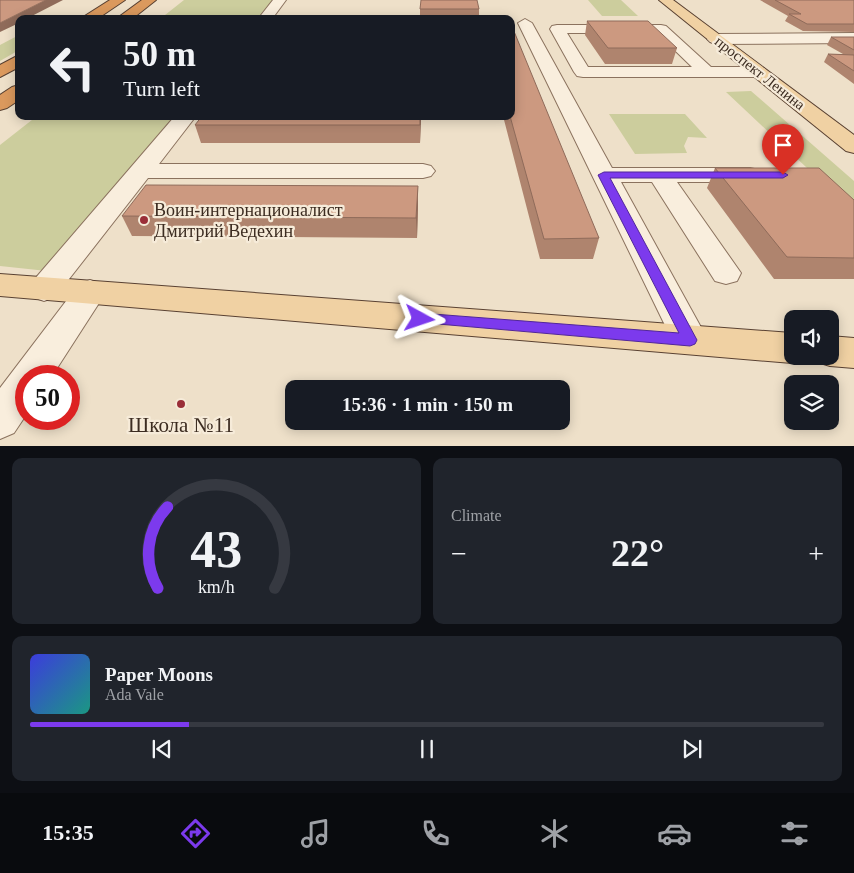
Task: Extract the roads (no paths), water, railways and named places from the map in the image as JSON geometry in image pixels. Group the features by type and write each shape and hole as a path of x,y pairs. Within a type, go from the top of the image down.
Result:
{"highway":[{"path":"94,15 119,0"},
{"path":"129,15 150,0"},
{"path":"0,72 15,63"},
{"path":"0,104 15,94"}],"main road":[{"name":"проспект Ленина","path":"665,0 854,146"},
{"path":"0,284 784,347"},
{"path":"839,352 854,353"}],"street":[{"path":"268,15 280,0"},
{"path":"525,24 690,340"},
{"path":"708,72 661,29 557,29 583,72 708,72 758,72"},
{"path":"715,39 776,33 854,38"},
{"path":"44,289 183,120"},
{"path":"140,171 423,171"},
{"path":"604,175 773,175"},
{"path":"660,175 726,273"},
{"path":"39,365 90,292"},
{"path":"0,420 15,399"}],"place":[{"name":"Воин-интернационалист Дмитрий Ведехин","path":"144,220"},
{"name":"Школа №11","path":"181,404"}]}
